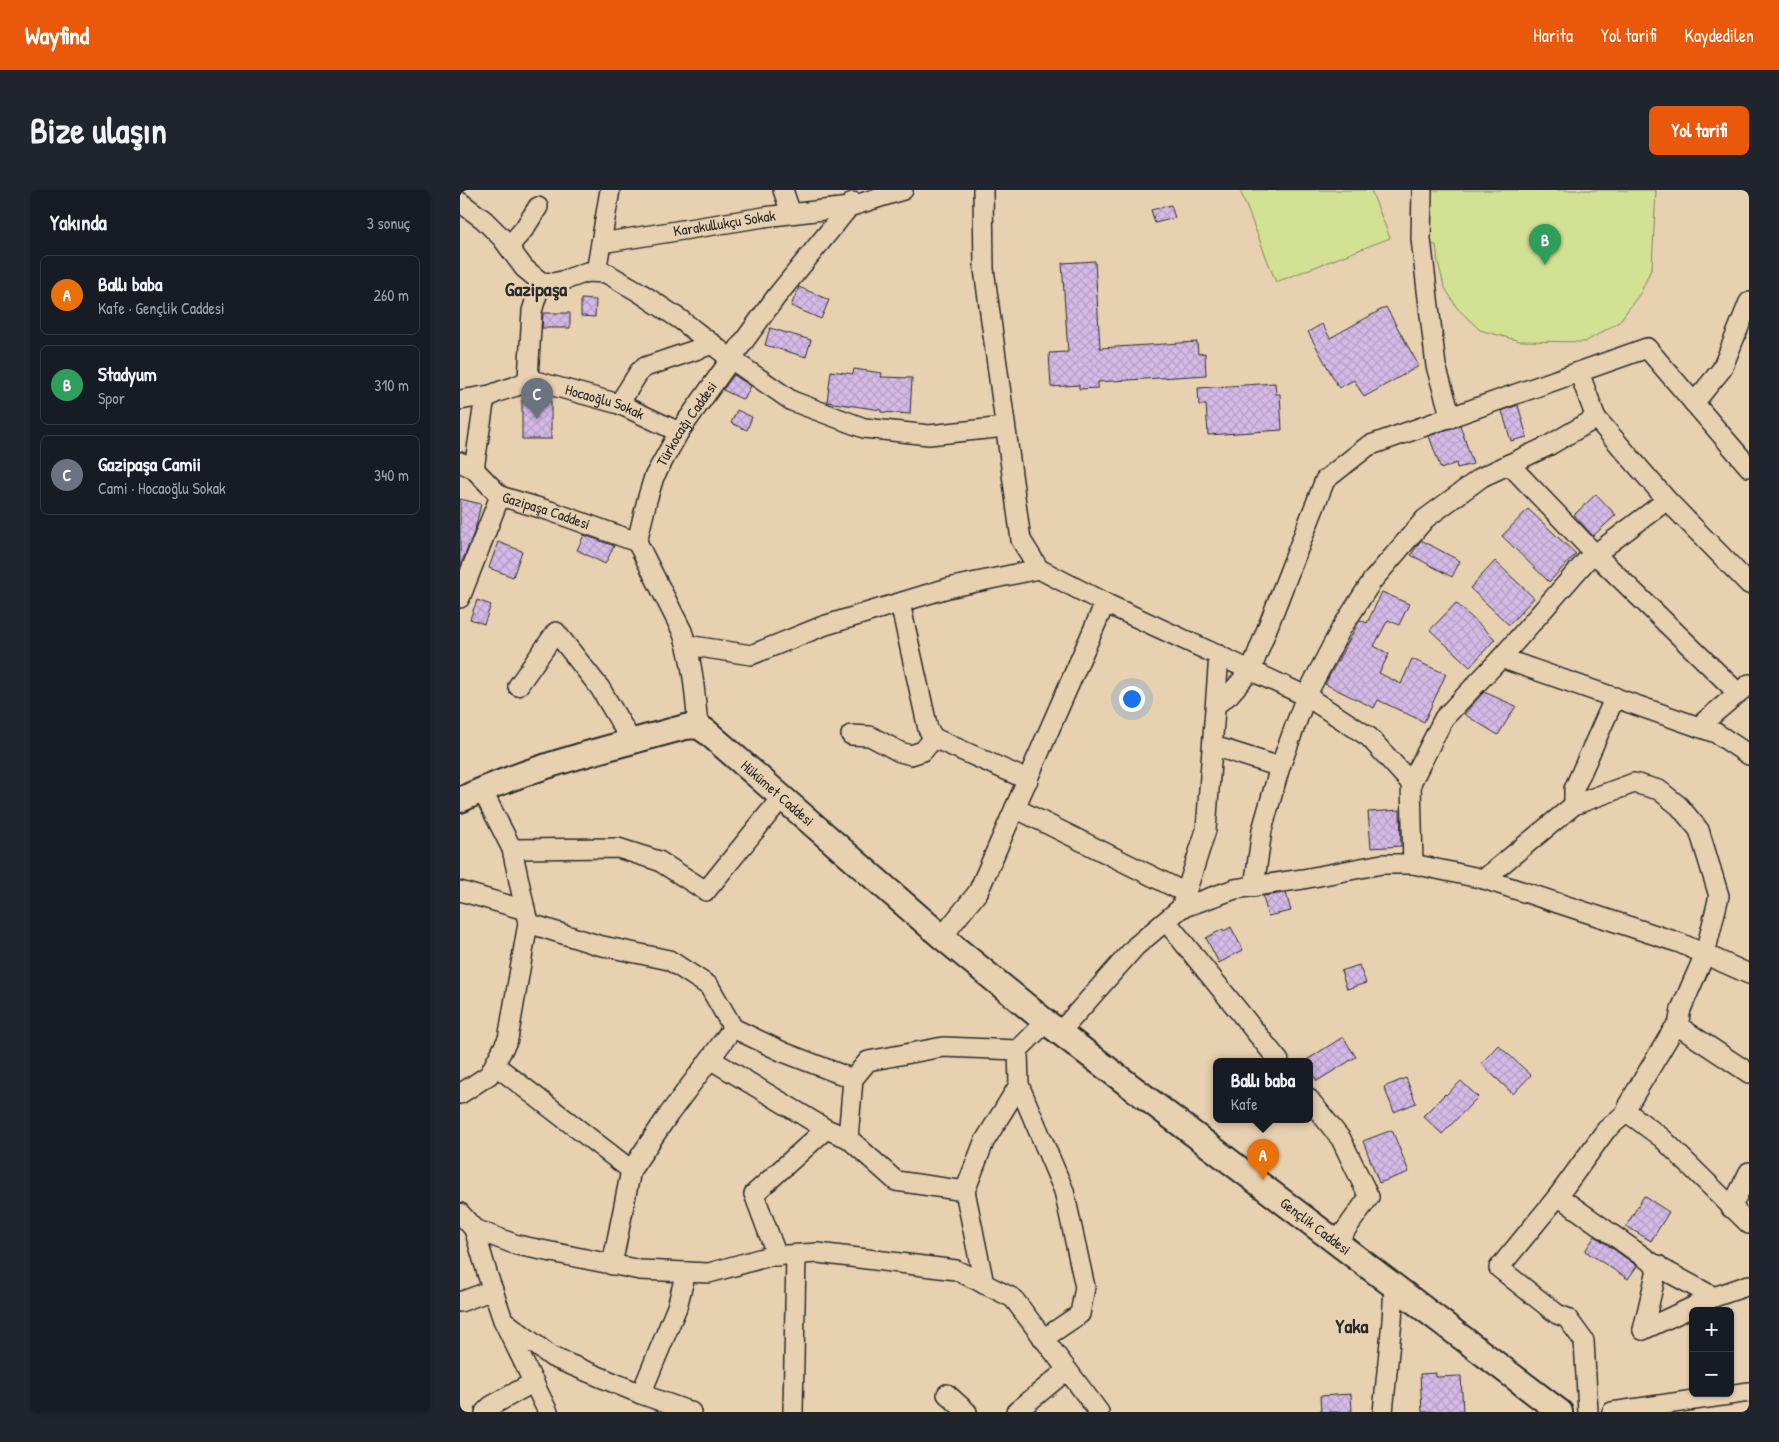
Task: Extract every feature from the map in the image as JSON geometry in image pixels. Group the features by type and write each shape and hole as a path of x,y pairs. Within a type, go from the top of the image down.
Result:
{"main road":[{"path":"466,797 556,763 685,727 698,726"},
{"name":"Hükümet Caddesi","path":"698,726 708,732 942,937 1053,1027"},
{"name":"Gençlik Caddesi","path":"1053,1027 1560,1412"}],"street":[{"path":"596,272 610,190"},
{"path":"783,190 791,213"},
{"name":"Türkocağı Caddesi","path":"637,542 646,500 654,477 679,432 776,297 864,190"},
{"path":"849,207 903,190"},
{"path":"983,190 984,269 1021,540 1039,569 1105,603 1306,696 1369,737 1411,783"},
{"path":"1422,190 1421,239 1436,366 1450,418"},
{"path":"460,202 484,220 509,246 524,268 541,282 553,283 586,272 606,273 633,288 681,320 731,359 792,402 864,428 929,435 1006,427"},
{"path":"509,246 524,230 538,207"},
{"name":"Karakullukçu Sokak","path":"601,243 791,213 849,207"},
{"path":"460,400 490,395 518,387 528,379 532,311 541,282"},
{"path":"1694,403 1722,369 1749,305"},
{"path":"619,404 639,372 645,367 713,344"},
{"path":"1217,704 1230,696 1251,670 1325,480 1368,446 1647,348 1749,467"},
{"path":"1579,372 1596,418 1667,500 1749,584"},
{"name":"Hocaoğlu Sokak","path":"528,379 619,404 679,432"},
{"path":"490,395 484,403 467,466 500,496"},
{"path":"1254,887 1262,830 1280,767 1306,696 1341,629 1372,581 1425,519 1482,477 1548,446 1596,418"},
{"path":"1509,464 1594,554 1743,689 1698,726"},
{"name":"Gazipaşa Caddesi","path":"460,598 500,496 550,510 637,542"},
{"path":"1413,864 1411,783 1444,718 1501,658 1586,561 1667,500"},
{"path":"637,542 682,631 687,645 694,680 698,726"},
{"path":"687,645 751,654 823,626 948,588 1039,569"},
{"path":"900,603 928,729 934,738 1028,780"},
{"path":"942,937 978,892 1105,603"},
{"path":"518,686 556,632 590,674 632,742"},
{"path":"848,1138 853,1079 868,1061 943,1047 1018,1050 1053,1027 1136,946 1166,921 1184,901 1206,830 1220,655"},
{"path":"1501,658 1716,733 1749,756"},
{"path":"1574,805 1574,789 1615,697"},
{"path":"851,735 870,736 900,752 911,755 923,751 934,738"},
{"path":"1214,746 1280,767"},
{"path":"1484,880 1574,805 1634,783 1658,790 1679,806 1699,830 1719,896 1705,954 1681,1009 1678,1026 1668,1038 1628,1105 1626,1112 1606,1130 1558,1196 1499,1268 1556,1314 1567,1318 1584,1341 1588,1412"},
{"path":"460,1094 490,1075 508,1039 527,916 512,850 466,797"},
{"path":"512,850 618,848 659,861 706,891 782,797"},
{"path":"1016,808 1184,901 1235,889 1303,880 1382,864 1413,864 1484,880 1680,943 1749,974"},
{"path":"460,891 598,945 669,960 709,986 733,1028 783,1052 853,1079"},
{"path":"1166,921 1277,1058"},
{"path":"1678,1026 1749,1073"},
{"path":"612,1264 631,1170 733,1028"},
{"path":"1018,1050 1019,1085 1064,1191 1086,1287 1080,1314 1043,1339"},
{"path":"710,1059 826,1129 848,1138 896,1181 965,1191"},
{"path":"495,1065 631,1170"},
{"path":"984,1284 965,1191 984,1142 1019,1085"},
{"path":"1313,1104 1341,1139 1369,1197 1337,1242"},
{"path":"1626,1112 1662,1138 1749,1224"},
{"path":"793,1412 786,1255 754,1194 826,1129"},
{"path":"1731,1208 1749,1172"},
{"path":"1558,1196 1648,1260 1714,1297"},
{"path":"460,1213 474,1228 517,1245 640,1270 709,1273 770,1256 818,1253 956,1270 1013,1298 1099,1412"},
{"path":"474,1228 492,1290 504,1320 548,1412"},
{"path":"1658,1265 1643,1330 1714,1297 1749,1285"},
{"path":"641,1394 677,1307 686,1272"},
{"path":"1383,1412 1394,1286"},
{"path":"460,1302 492,1290"},
{"path":"504,1320 552,1358 641,1394 692,1412"},
{"path":"1016,1412 1067,1370"},
{"path":"486,1412 491,1406 534,1382"},
{"path":"1612,1412 1749,1392"},
{"path":"947,1394 967,1412"}],"green space":[{"path":"1240,190 1371,190 1390,238 1276,282"},
{"path":"1430,190 1656,190 1652,267 1641,292 1619,322 1585,342 1520,341 1480,330 1457,308 1444,286 1436,245 1427,244"}],"building":[{"path":"1171,205 1175,218 1155,223 1151,210"},
{"path":"1095,261 1100,348 1197,342 1198,354 1205,353 1206,375 1098,382 1098,388 1079,389 1079,385 1051,387 1049,353 1068,352 1062,263"},
{"path":"799,287 829,300 821,319 791,306"},
{"path":"581,299 596,300 595,317 581,316"},
{"path":"1386,307 1419,366 1364,397 1354,380 1339,388 1308,332 1322,324 1330,338"},
{"path":"543,313 570,313 570,328 542,328"},
{"path":"770,328 811,340 806,357 765,345"},
{"path":"854,369 882,373 881,377 912,378 910,414 881,412 881,410 827,402 831,371 853,374"},
{"path":"734,375 751,386 744,400 723,390"},
{"path":"1275,383 1276,394 1280,394 1282,430 1208,435 1206,405 1199,405 1198,388"},
{"path":"551,399 551,439 522,439 522,400"},
{"path":"1518,405 1527,437 1511,441 1502,411"},
{"path":"737,410 752,417 747,430 731,423"},
{"path":"1460,425 1473,464 1457,468 1456,463 1441,469 1429,436"},
{"path":"1596,494 1616,515 1593,536 1574,515"},
{"path":"460,499 481,504 475,530 460,567"},
{"path":"1528,509 1576,554 1549,582 1502,536"},
{"path":"584,535 614,546 605,564 577,550"},
{"path":"1421,540 1460,561 1452,577 1411,555"},
{"path":"498,542 522,551 513,577 489,568"},
{"path":"1495,561 1534,598 1509,625 1470,588"},
{"path":"1382,592 1409,604 1399,625 1388,620 1374,646 1389,654 1379,673 1401,684 1412,659 1446,674 1424,722 1378,700 1374,708 1325,684 1360,620 1367,623"},
{"path":"477,600 491,605 484,624 470,619"},
{"path":"1456,603 1495,639 1470,667 1430,630"},
{"path":"1484,692 1516,706 1498,735 1464,714"},
{"path":"1400,810 1401,846 1371,848 1368,812"},
{"path":"1286,893 1291,911 1268,916 1263,896"},
{"path":"1231,927 1243,950 1219,963 1206,938"},
{"path":"1359,965 1366,983 1347,989 1341,971"},
{"path":"1343,1037 1356,1057 1317,1081 1313,1074 1313,1058 1310,1058"},
{"path":"1498,1045 1531,1075 1513,1094 1481,1064"},
{"path":"1406,1078 1416,1103 1394,1112 1384,1087"},
{"path":"1461,1081 1478,1097 1442,1134 1423,1116"},
{"path":"1392,1130 1409,1172 1379,1183 1363,1141"},
{"path":"1644,1196 1669,1212 1651,1241 1626,1226"},
{"path":"1595,1236 1637,1266 1628,1279 1585,1251"},
{"path":"1436,1373 1436,1377 1461,1376 1463,1411 1422,1412 1420,1374"},
{"path":"1351,1394 1352,1412 1321,1412 1320,1396"}],"place":[{"name":"Stadyum","path":"1545,265"},
{"name":"Gazipaşa Camii","path":"537,419"},
{"name":"Ballı baba","path":"1263,1180"}],"district":[{"name":"Gazipaşa","path":"536,289"},
{"name":"Yaka","path":"1352,1326"}]}
